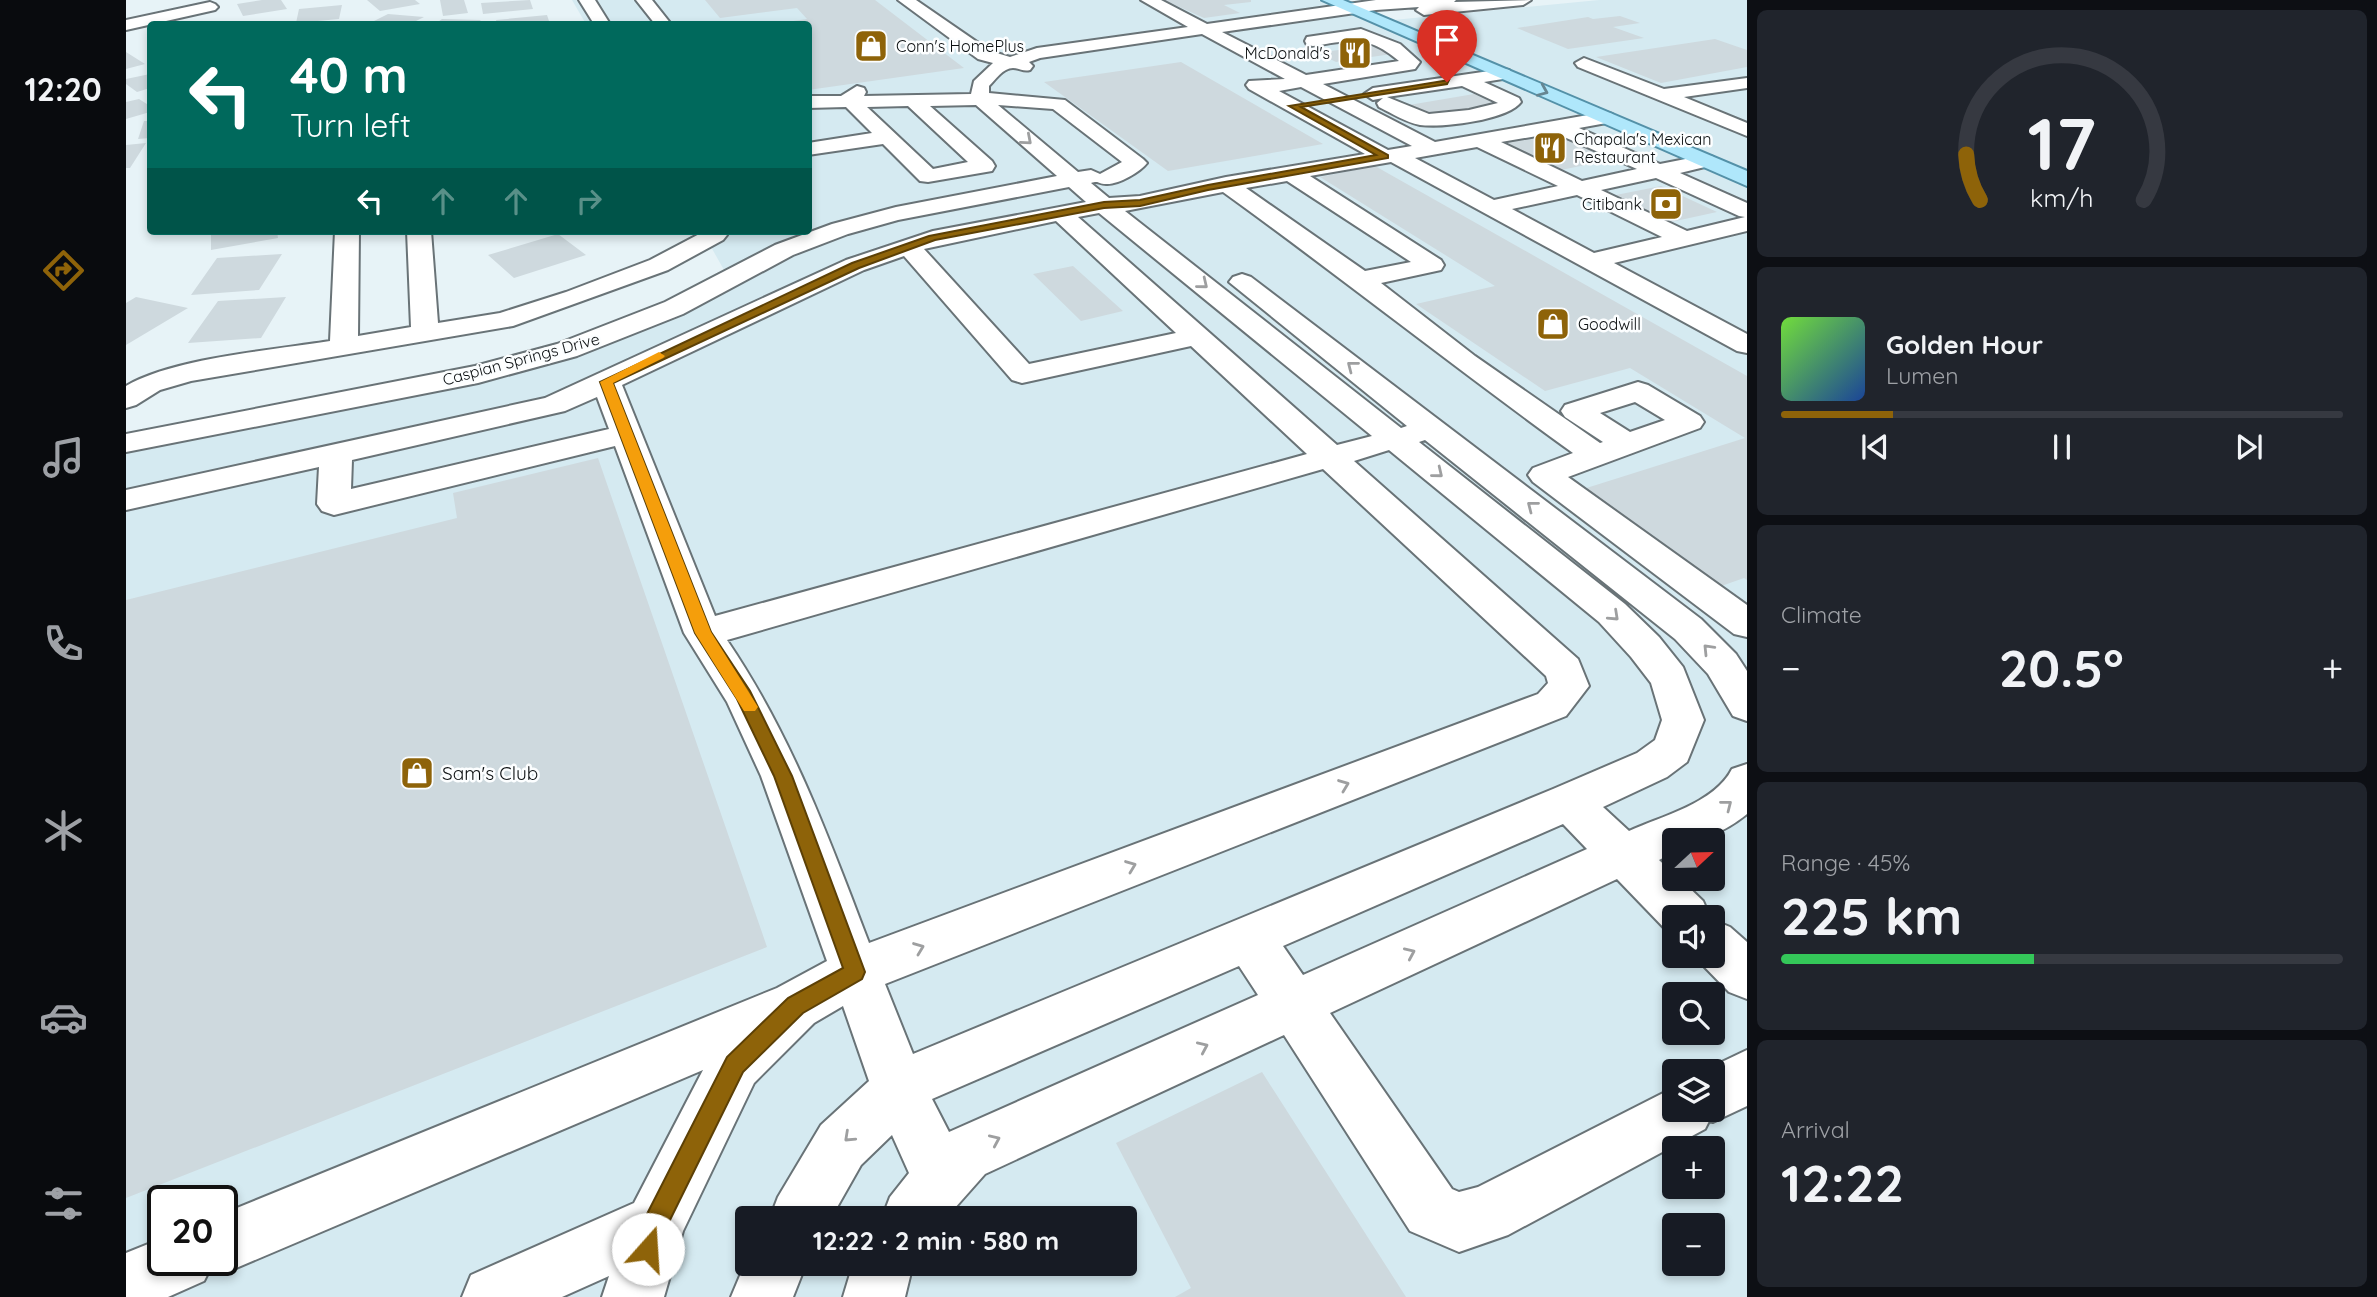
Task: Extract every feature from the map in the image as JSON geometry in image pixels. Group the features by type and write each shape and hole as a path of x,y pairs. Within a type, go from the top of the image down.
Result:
{"main road":[{"path":"1364,7 1503,74 1747,179"},
{"path":"1364,7 1743,149"},
{"path":"1605,118 1743,149"}],"street":[{"path":"587,0 600,21"},
{"path":"644,0 661,21"},
{"path":"126,500 554,405 855,265 933,238 1060,214 1097,184 1136,163 1058,104 1016,81 906,0"},
{"path":"1149,0 1213,41 1245,50 1431,148"},
{"path":"848,99 912,100 1016,81 1037,54 1213,41 1364,7 1449,0 1491,2"},
{"path":"1364,7 1523,0"},
{"path":"126,25 206,4 202,21"},
{"path":"1245,50 1286,47 1361,34 1408,60 1512,103 1508,107 1475,114 1423,120 1368,94"},
{"path":"126,41 147,37"},
{"path":"1286,47 1288,60 1294,64 1330,67 1408,60"},
{"path":"1260,88 1304,82 1408,60"},
{"path":"1584,63 1661,95 1743,149"},
{"path":"1293,106 1503,74"},
{"path":"1241,77 1492,207 1747,345"},
{"path":"806,1206 841,1145 909,1082 1653,765 1672,750 1683,720 1669,678 1645,647 1612,613 1395,439 1097,184 1016,81"},
{"path":"841,145 815,116 848,99 862,87 888,83"},
{"path":"1624,100 1747,83"},
{"path":"848,99 928,176 984,166 912,100"},
{"path":"1140,203 1226,184 1605,118"},
{"path":"1557,126 1747,211"},
{"path":"812,149 888,137"},
{"path":"1480,140 1684,239"},
{"path":"1492,207 1706,161"},
{"path":"1290,173 1432,265 1361,281"},
{"path":"1097,184 1140,203 1162,220"},
{"name":"Caspian Springs Drive","path":"126,443 478,374 567,350 674,308 731,245 784,250 840,229 896,214 1097,184"},
{"path":"1226,184 1361,281 1465,362 1596,455"},
{"path":"238,1237 796,1005 855,972 1552,705 1569,686 1564,669 1060,214"},
{"path":"1592,261 1747,224"},
{"path":"344,348 346,235"},
{"path":"419,235 425,334"},
{"path":"126,399 150,384 187,373 504,320 575,298 659,265 731,245"},
{"path":"908,246 1022,374 1196,337"},
{"path":"1226,269 1688,629 1722,664 1747,705"},
{"path":"606,382 703,633 744,696 783,776 900,1091 926,1199"},
{"path":"703,633 1432,429"},
{"path":"336,453 334,504 627,434"},
{"path":"1627,443 1544,475 1747,624"},
{"path":"926,1199 965,1154 1717,812 1744,791 1747,782"},
{"path":"1569,802 1674,905"},
{"path":"1248,938 1431,1210 1460,1222 1487,1214 1663,1122"},
{"path":"1725,954 1747,975"},
{"path":"633,1297 655,1224 735,1065 796,1005"},
{"path":"1725,1089 1747,1077"},
{"path":"493,1297 655,1224"},
{"path":"126,1284 147,1275"},
{"path":"761,1297 771,1276"},
{"path":"874,1297 880,1276"}],"shaded area":[{"path":"572,0 1318,0 1373,22 1599,0 1747,0 1747,1297 126,1297 126,443 567,350 728,277 704,235 812,235 812,21 584,21"}],"building":[{"path":"281,0 287,9 243,16 237,4"},
{"path":"367,0 415,0 420,4 380,11"},
{"path":"440,0 464,0 468,13 443,16"},
{"path":"530,0 533,9 483,14 481,3"},
{"path":"705,0 875,0 964,68 812,89 812,21 793,21 807,19 797,8 720,18"},
{"path":"1164,0 1251,2 1224,5 1240,13 1204,18"},
{"path":"342,5 339,19 318,21 296,21 299,9"},
{"path":"388,14 424,17 416,21 374,21"},
{"path":"547,15 549,21 496,21"},
{"path":"1620,16 1640,23 1613,27 1644,38 1568,49 1517,28 1588,17 1593,19"},
{"path":"442,19 481,20 480,21 439,21"},
{"path":"1715,39 1747,50 1747,67 1661,83 1596,57"},
{"name":"McDonald's","path":"1372,45 1392,54 1336,62 1318,53"},
{"path":"126,52 145,64 126,69"},
{"path":"1181,62 1323,144 1168,171 1044,82"},
{"path":"147,75 147,89 137,92 126,84 126,79"},
{"path":"1474,94 1498,105 1432,116 1409,105"},
{"path":"139,99 147,104 147,113 126,119 126,102"},
{"path":"144,121 147,121 147,138 138,139"},
{"name":"Chapala's Mexican Restaurant","path":"1554,132 1602,154 1605,161 1556,171 1499,142"},
{"path":"146,143 130,168 126,168 126,145"},
{"path":"1375,166 1747,376 1747,580 1744,578 1710,590 1577,491 1745,438 1630,368 1545,391 1416,304 1495,286 1320,177"},
{"name":"Citibank","path":"1661,186 1717,212 1671,222 1616,195"},
{"path":"211,235 278,235 278,238 211,250"},
{"path":"559,235 586,255 514,278 488,255"},
{"path":"282,254 259,290 191,295 217,258"},
{"path":"1073,266 1123,311 1081,321 1033,274"},
{"path":"136,297 188,308 126,345 126,303"},
{"path":"286,297 261,338 188,343 218,301"},
{"name":"Sam's Club","path":"598,458 767,947 159,1185 147,1185 147,1190 126,1198 126,600 457,518 453,493"},
{"path":"1262,1072 1406,1297 1175,1297 1191,1288 1116,1143"}],"slow traffic":[{"path":"659,356 606,382 703,633 750,707"}],"place":[{"name":"Conn's HomePlus","path":"871,46"},
{"name":"McDonald's","path":"1355,53"},
{"name":"Chapala's Mexican Restaurant","path":"1550,148"},
{"name":"Citibank","path":"1666,204"},
{"name":"Goodwill","path":"1553,324"},
{"name":"Sam's Club","path":"417,773"}],"route":[{"path":"648,1249 655,1224 735,1065 796,1005 855,972 783,776 744,696 703,633 606,382 855,265 933,238 1104,205 1140,203 1208,188 1385,157 1293,106 1447,82"}]}
